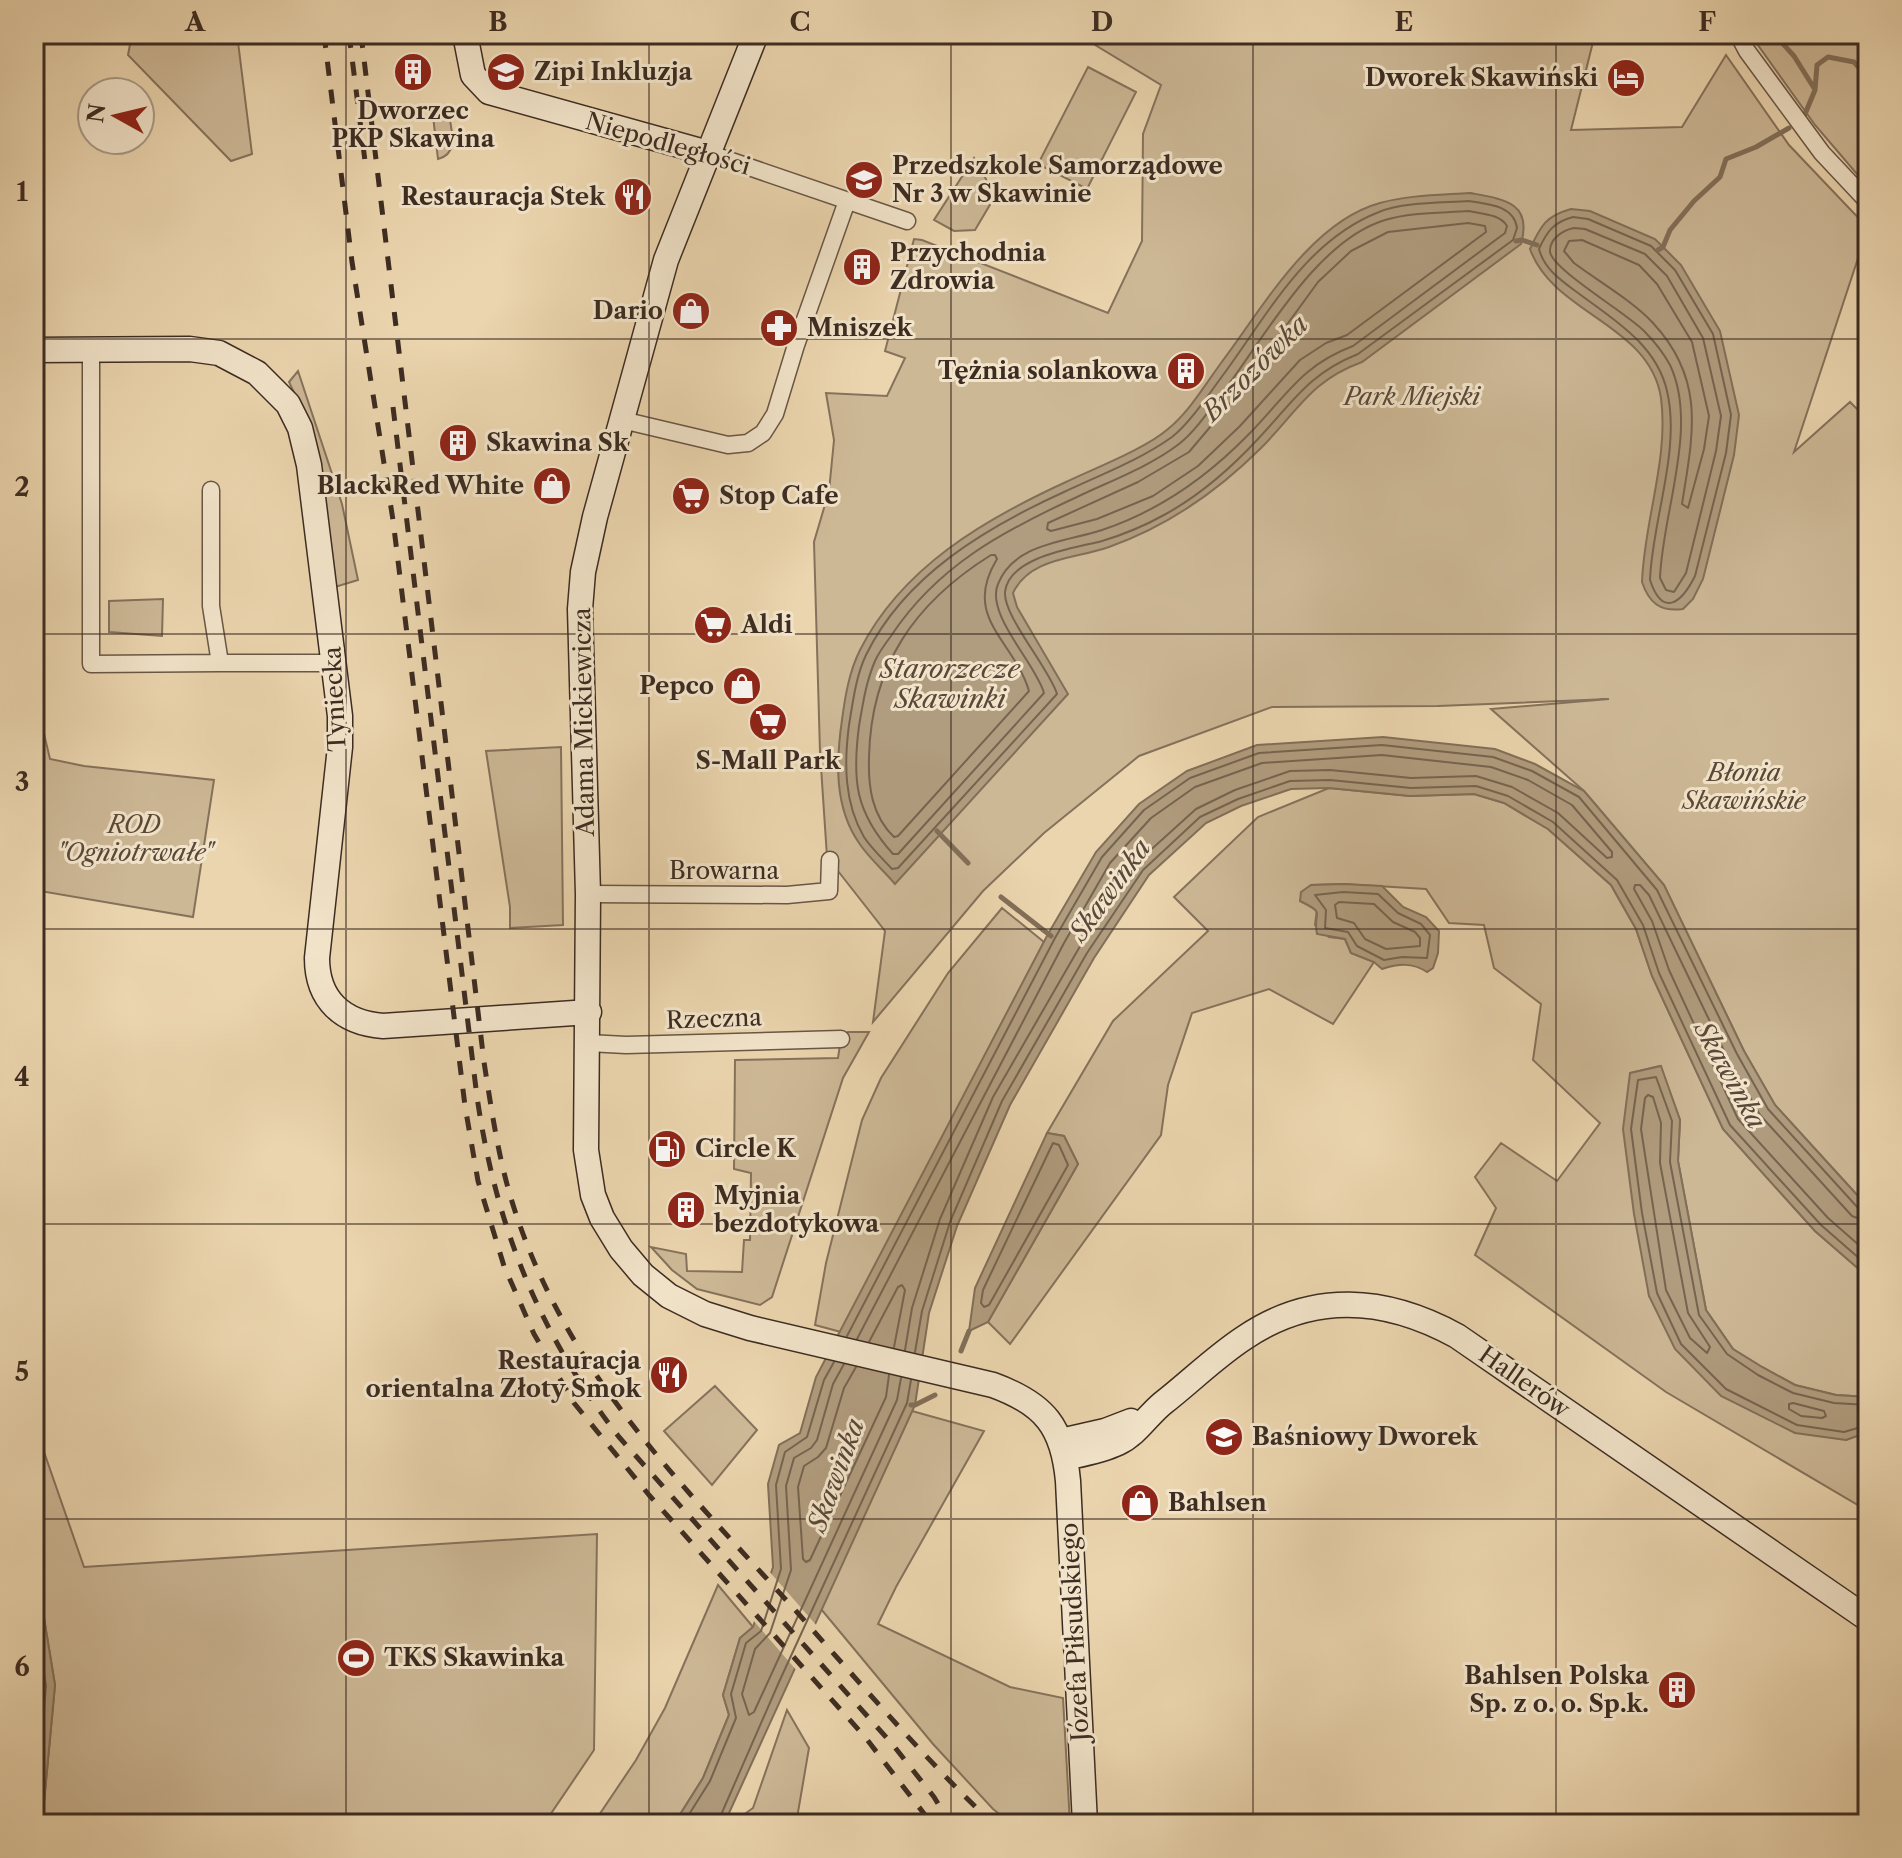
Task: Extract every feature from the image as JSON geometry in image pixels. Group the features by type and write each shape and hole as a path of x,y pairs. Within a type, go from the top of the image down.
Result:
{"street":[{"name":"Niepodległości","path":"465,34 473,75 489,92 708,153 907,221"},
{"name":"Adama Mickiewicza","path":"756,34 666,260 587,551 581,590 588,894 588,1169 597,1207 621,1249 653,1283 686,1305 722,1320 993,1385 1037,1406 1054,1426 1063,1449"},
{"path":"1738,34 1747,51 1822,153 1868,202"},
{"path":"622,420 728,445 748,443 763,433 775,414 847,201"},
{"path":"91,349 91,664 335,663"},
{"name":"Tyniecka","path":"34,350 190,349 219,353 257,373 288,404 300,428 309,465 340,716 340,747 317,958 320,982 331,1002 357,1021 383,1026 589,1012"},
{"path":"211,490 211,606 220,663"},
{"name":"Browarna","path":"588,894 787,895 829,891 830,860"},
{"name":"Rzeczna","path":"588,1043 641,1045 841,1039"},
{"name":"Hallerów","path":"1063,1449 1096,1451 1121,1442 1158,1407 1244,1337 1276,1320 1311,1309 1346,1304 1401,1310 1457,1336 1868,1619"},
{"name":"Józefa Piłsudskiego","path":"1063,1449 1085,1824"}],"green space":[{"path":"132,34 237,34 252,154 231,161 156,84 156,76 148,76 128,55"},
{"name":"Park Miejski","path":"1077,34 1595,34 1571,130 1682,127 1726,55 1789,145 1868,228 1794,452 1850,402 1868,420 1868,1207 1775,1105 1744,1051 1664,885 1584,791 1491,709 1609,699 1438,706 1272,707 1139,756 1044,833 983,891 873,1022 885,931 827,857 820,752 814,542 829,491 834,440 826,393 887,396 905,358 885,351 914,239 1108,313 1142,241 1143,134 1161,85"},
{"path":"1750,34 1867,34 1868,187 1815,125"},
{"path":"1088,67 1136,92 1087,189 1038,164"},
{"path":"449,114 452,147 438,159 433,116"},
{"path":"974,158 986,179 991,203 975,230 954,231 934,220"},
{"path":"298,371 342,504 358,580 335,587 308,422 289,382"},
{"path":"163,599 162,636 109,632 109,601"},
{"name":"ROD \"Ogniotrwałe\"","path":"34,692 50,759 84,766 214,780 193,917 34,890"},
{"path":"561,747 563,925 510,928 510,907 486,751"},
{"path":"1329,788 1410,796 1474,794 1504,803 1548,829 1611,885 1636,929 1652,976 1723,1129 1815,1231 1868,1277 1868,1397 1836,1395 1795,1385 1733,1349 1706,1310 1678,1161 1680,1120 1660,1066 1630,1073 1649,1296 1846,1440 1868,1432 1868,1511 1666,1392 1475,1255 1496,1208 1475,1177 1501,1143 1557,1181 1600,1123 1533,1060 1541,1004 1494,968 1484,925 1449,923 1426,889 1311,885 1301,901 1317,909 1315,925 1329,937 1345,939 1351,953 1374,962 1333,1024 1269,989 1192,1013 1168,1085 1161,1135 1010,1344 988,1322 1078,1164 1064,1136 1047,1133 1113,1021 1208,931 1174,897 1258,817"},
{"path":"1002,908 1044,942 841,1332 815,1325 826,1263 862,1120 881,1078 948,973"},
{"path":"848,1032 869,1032 843,1078 772,1297 760,1305 697,1289 672,1270 651,1247 686,1254 687,1271 742,1272 744,1240 750,1240 751,1173 734,1169 735,1060 838,1058 840,1045"},
{"name":"TKS Skawinka","path":"34,1365 43,1449 84,1567 597,1534 594,1750 546,1821 547,1824 42,1824 55,1685 34,1557"},
{"path":"715,1386 757,1430 712,1485 664,1431"},
{"path":"912,1411 984,1431 878,1624 1010,1687 1063,1698 1070,1824 1012,1824 993,1809 933,1744 821,1609"},
{"path":"718,1585 753,1627 740,1638 723,1695 729,1715 703,1778 674,1824 593,1824 636,1760 665,1708"},
{"path":"787,1710 809,1748 796,1824 731,1824 753,1808"}],"water":[{"name":"Starorzecze Skawinki","path":"1470,193 1504,201 1519,211 1524,230 1521,244 1362,362 1329,378 1244,464 1191,506 1131,539 1055,561 1031,572 1021,581 1013,593 1017,607 1068,694 895,884 867,854 851,829 841,799 838,767 843,711 853,667 878,620 899,594 922,570 976,530 1036,496 1133,451 1168,429 1183,415 1290,270 1331,228 1355,213 1391,200"},
{"path":"1571,209 1590,211 1655,239 1681,265 1720,331 1739,415 1734,455 1703,579 1693,599 1683,609 1668,609 1656,604 1648,596 1642,582 1662,444 1661,398 1653,373 1621,335 1559,289 1542,271 1530,249 1545,223"},
{"name":"Skawinka","path":"1383,737 1495,749 1535,764 1584,791 1664,885 1744,1051 1775,1105 1868,1207 1868,1277 1815,1231 1723,1129 1652,976 1636,929 1611,885 1548,829 1504,803 1474,794 1410,796 1329,788 1291,789 1241,806 1206,823 1149,875 1094,958 1010,1105 957,1226 929,1313 915,1405 724,1824 674,1824 703,1778 729,1715 723,1695 740,1638 753,1627 773,1567 768,1484 779,1445 800,1433 816,1377 1048,934 1096,852 1139,804 1187,771 1257,745"},
{"path":"1311,885 1382,886 1403,907 1426,917 1439,931 1438,953 1433,968 1427,972 1405,965 1382,969 1374,962 1351,953 1345,939 1317,934 1316,911 1300,901 1301,892"},
{"path":"1661,1066 1680,1120 1678,1161 1706,1310 1733,1349 1795,1385 1836,1395 1868,1397 1868,1432 1846,1440 1795,1433 1721,1396 1675,1349 1649,1296 1623,1129 1630,1073"},
{"path":"1047,1133 1064,1136 1078,1164 988,1322 969,1331 975,1288"},
{"path":"34,1557 55,1685 42,1824 34,1824"}],"pier":[{"path":"768,1570 817,1626 797,1671 752,1619"}],"waterway":[{"path":"1774,34 1794,56 1814,88"},
{"name":"Brzozówka","path":"1805,114 1815,90 1817,65 1828,57 1854,62 1868,78"},
{"name":"Brzozówka","path":"1658,250 1694,201 1720,177 1726,159 1756,147 1789,128"},
{"name":"Brzozówka","path":"1516,241 1537,245"},
{"name":"Brzozówka","path":"937,831 968,863"},
{"name":"Brzozówka","path":"1001,897 1051,936"},
{"path":"961,1351 969,1331"},
{"path":"911,1405 935,1395"}],"railway":[{"path":"324,34 352,262 393,520 465,1106 478,1181 504,1266 534,1334 574,1403 649,1495 865,1737 932,1824"},
{"path":"349,34 365,161"},
{"path":"361,34 484,1062 500,1156 515,1211 537,1269 564,1323 629,1421 705,1511 888,1714 993,1824"},
{"path":"393,407 477,1097 496,1190 525,1277 566,1358 619,1437 893,1745 934,1797 950,1824"}],"place":[{"name":"Dworzec PKP Skawina","path":"413,72"},
{"name":"Zipi Inkluzja","path":"506,72"},
{"name":"Dworek Skawiński","path":"1626,78"},
{"name":"Przedszkole Samorządowe Nr 3 w Skawinie","path":"864,180"},
{"name":"Restauracja Stek","path":"633,197"},
{"name":"Przychodnia Zdrowia","path":"862,267"},
{"name":"Dario","path":"691,311"},
{"name":"Mniszek","path":"779,328"},
{"name":"Tężnia solankowa","path":"1186,371"},
{"name":"Skawina Sk","path":"458,443"},
{"name":"Black Red White","path":"552,486"},
{"name":"Stop Cafe","path":"691,496"},
{"name":"Aldi","path":"713,625"},
{"name":"Pepco","path":"742,686"},
{"name":"S-Mall Park","path":"768,722"},
{"name":"Circle K","path":"667,1149"},
{"name":"Myjnia bezdotykowa","path":"686,1210"},
{"name":"Restauracja orientalna Złoty Smok","path":"669,1375"},
{"name":"Baśniowy Dworek","path":"1224,1437"},
{"name":"Bahlsen","path":"1140,1503"},
{"name":"TKS Skawinka","path":"356,1658"},
{"name":"Bahlsen Polska Sp. z o. o. Sp.k.","path":"1677,1690"}],"park label":[{"name":"Błonia Skawińskie","path":"1744,787"}]}
